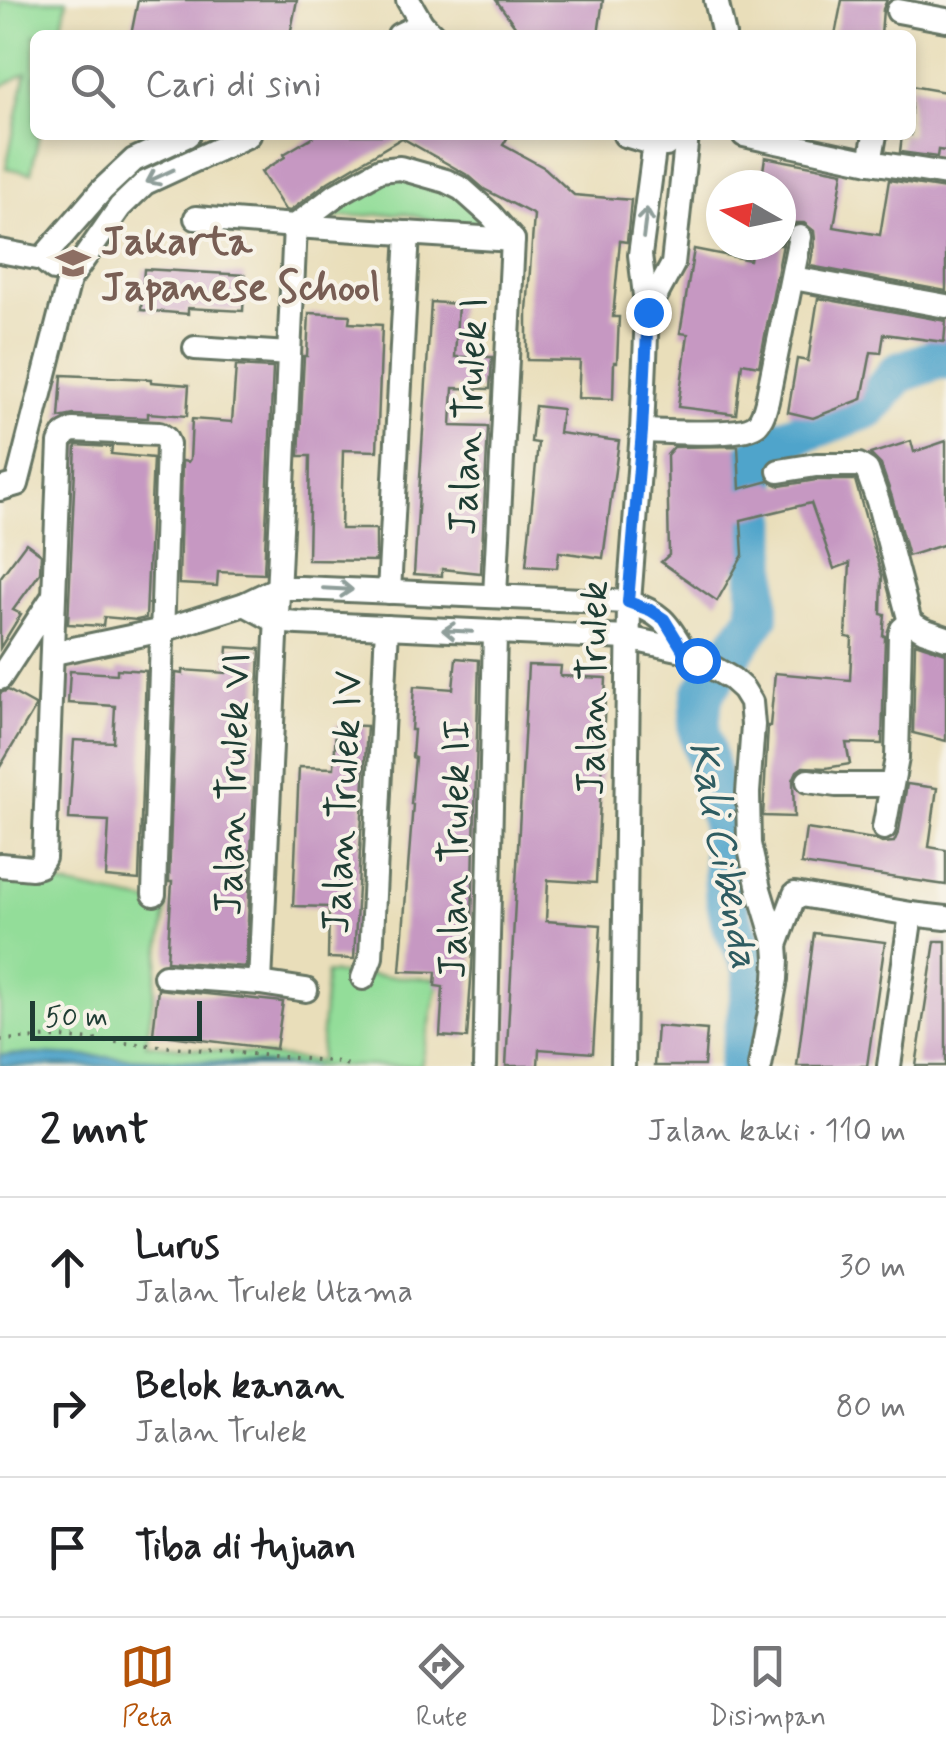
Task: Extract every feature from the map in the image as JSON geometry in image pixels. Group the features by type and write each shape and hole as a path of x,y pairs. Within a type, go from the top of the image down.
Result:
{"street":[{"path":"408,0 428,29"},
{"path":"716,0 723,30"},
{"path":"898,6 946,20"},
{"path":"42,260 102,190 134,160 177,140"},
{"path":"0,489 17,484 68,280 120,207 144,184 238,140"},
{"name":"Jalan Trulek","path":"623,1066 628,602 648,312 640,256 656,140"},
{"name":"Jalan Trulek","path":"648,312 673,264 691,140"},
{"path":"767,140 946,174"},
{"path":"870,162 874,140"},
{"name":"Jalan Trulek I","path":"296,226 380,170 400,168 462,189 513,240 495,596"},
{"path":"102,190 120,207"},
{"path":"196,218 296,226"},
{"name":"Jalan Trulek I","path":"296,226 513,240"},
{"name":"Jalan Trulek VI","path":"260,983 296,226"},
{"path":"388,592 408,232"},
{"path":"642,431 740,432 756,425 764,414 800,237"},
{"path":"0,251 42,260 68,280"},
{"path":"792,278 946,306"},
{"path":"194,348 289,354"},
{"path":"0,865 32,868 44,858 60,443 73,430 160,434 168,444 154,894"},
{"path":"780,471 816,465 860,465 867,470 910,622 946,638"},
{"path":"54,653 163,630 245,604 278,588 628,602 664,619 690,655"},
{"path":"0,678 53,596"},
{"path":"245,604 276,621 628,638 690,655 743,688 751,702 753,725 749,844 776,945 776,978 760,1066"},
{"path":"884,828 897,758 900,632 910,622"},
{"name":"Jalan Trulek IV","path":"363,978 372,957 387,628"},
{"name":"Jalan Trulek II","path":"485,1066 495,633"},
{"path":"808,781 836,786 892,785"},
{"path":"756,880 795,894 946,918"},
{"path":"776,945 795,894"},
{"path":"889,1066 911,914"},
{"name":"Jalan Trulek IV","path":"166,976 306,990"}],"path":[{"path":"0,1040 76,1039 340,1062 350,1066"}],"green space":[{"path":"0,0 67,0 61,30 30,30 30,140 38,140 31,173 6,168 26,73 0,87"},
{"path":"383,169 464,193 513,240 403,213 300,220"},
{"path":"0,872 167,906 146,1044 320,1061 326,973 439,979 421,1066 0,1066"}],"water":[{"path":"0,1055 314,1066 0,1066"}],"building":[{"path":"138,0 297,0 291,30 132,30"},
{"path":"496,0 603,0 599,30 518,30"},
{"path":"842,0 887,0 881,30 836,30"},
{"path":"916,87 946,92 946,151 938,150 937,157 900,152 901,140 916,140"},
{"path":"308,140 399,140 328,182 290,211 285,210 261,172"},
{"path":"406,140 506,140 503,145 545,168 574,195 631,200 627,242 620,241 613,317 619,317 613,399 578,398 580,361 527,360 534,215 484,189 469,176"},
{"path":"765,157 843,172 834,227 880,235 889,180 946,189 946,291 810,266 814,231 804,223 796,223 796,170 763,170"},
{"path":"694,249 706,251 706,260 780,260 759,366 742,363 736,414 678,407 688,334 680,333"},
{"path":"144,269 245,275 243,311 188,308 188,314 141,310"},
{"path":"818,298 946,321 944,342 884,334 881,353 871,352 862,399 813,418 788,412 797,359 808,361"},
{"path":"431,302 458,304 455,357 492,357 490,389 453,388 451,426 488,427 481,573 442,569 442,576 414,574"},
{"path":"309,313 350,315 349,323 382,325 377,451 343,450 341,529 376,529 376,561 308,560 310,456 299,456"},
{"path":"236,366 273,368 264,574 218,572 217,586 179,584 182,461 190,459 192,419 232,422"},
{"path":"62,375 189,385 187,416 148,413 148,418 59,418"},
{"path":"535,406 562,409 559,433 619,441 603,558 559,552 557,568 526,566 538,443 531,442"},
{"path":"911,441 914,452 946,441 946,544 908,556 881,465 870,454"},
{"path":"76,445 112,447 111,454 153,458 146,618 104,617 103,626 68,624"},
{"path":"738,446 740,489 769,481 780,486 816,480 855,480 882,576 882,744 846,743 850,764 803,767 797,771 793,780 794,817 763,816 775,673 850,680 852,638 846,637 850,563 834,569 811,503 741,520 743,555 717,601 661,562 669,555 667,455 674,447"},
{"path":"26,543 41,554 40,573 13,610 21,614 0,648 0,578"},
{"path":"915,643 946,653 946,741 913,733"},
{"path":"228,647 260,649 246,967 167,961 176,673 226,673"},
{"path":"456,658 479,660 473,951 467,1038 440,1036 443,987 435,986 436,972 400,971 413,804 414,686 453,689"},
{"path":"528,665 561,666 560,676 606,678 596,883 548,880 546,921 601,925 593,1053 539,1049 538,1066 506,1066"},
{"path":"117,669 146,671 139,880 106,877 109,821 69,819 74,740 113,742 115,706 68,703 70,671 117,674"},
{"path":"8,690 35,708 0,767 0,693"},
{"path":"336,725 367,726 354,959 328,958 329,907 293,906 299,767 334,768"},
{"path":"907,784 937,788 929,847 946,850 946,885 801,864 806,829 894,842"},
{"path":"814,933 885,942 867,1066 797,1066"},
{"path":"935,941 946,941 946,1066 916,1066"},
{"path":"158,989 283,1002 276,1049 153,1034"},
{"path":"657,1026 707,1030 704,1066 654,1066"}],"waterway":[{"name":"Kali Cibenda","path":"739,1066 755,971 731,920 725,891 722,823 699,730 702,695 758,616 757,456 784,439 870,407 898,373 946,359"}],"place":[{"name":"Jakarta Japanese School","path":"73,263"}],"route":[{"path":"648,312 628,602 664,619 683,650 697,660"}]}
